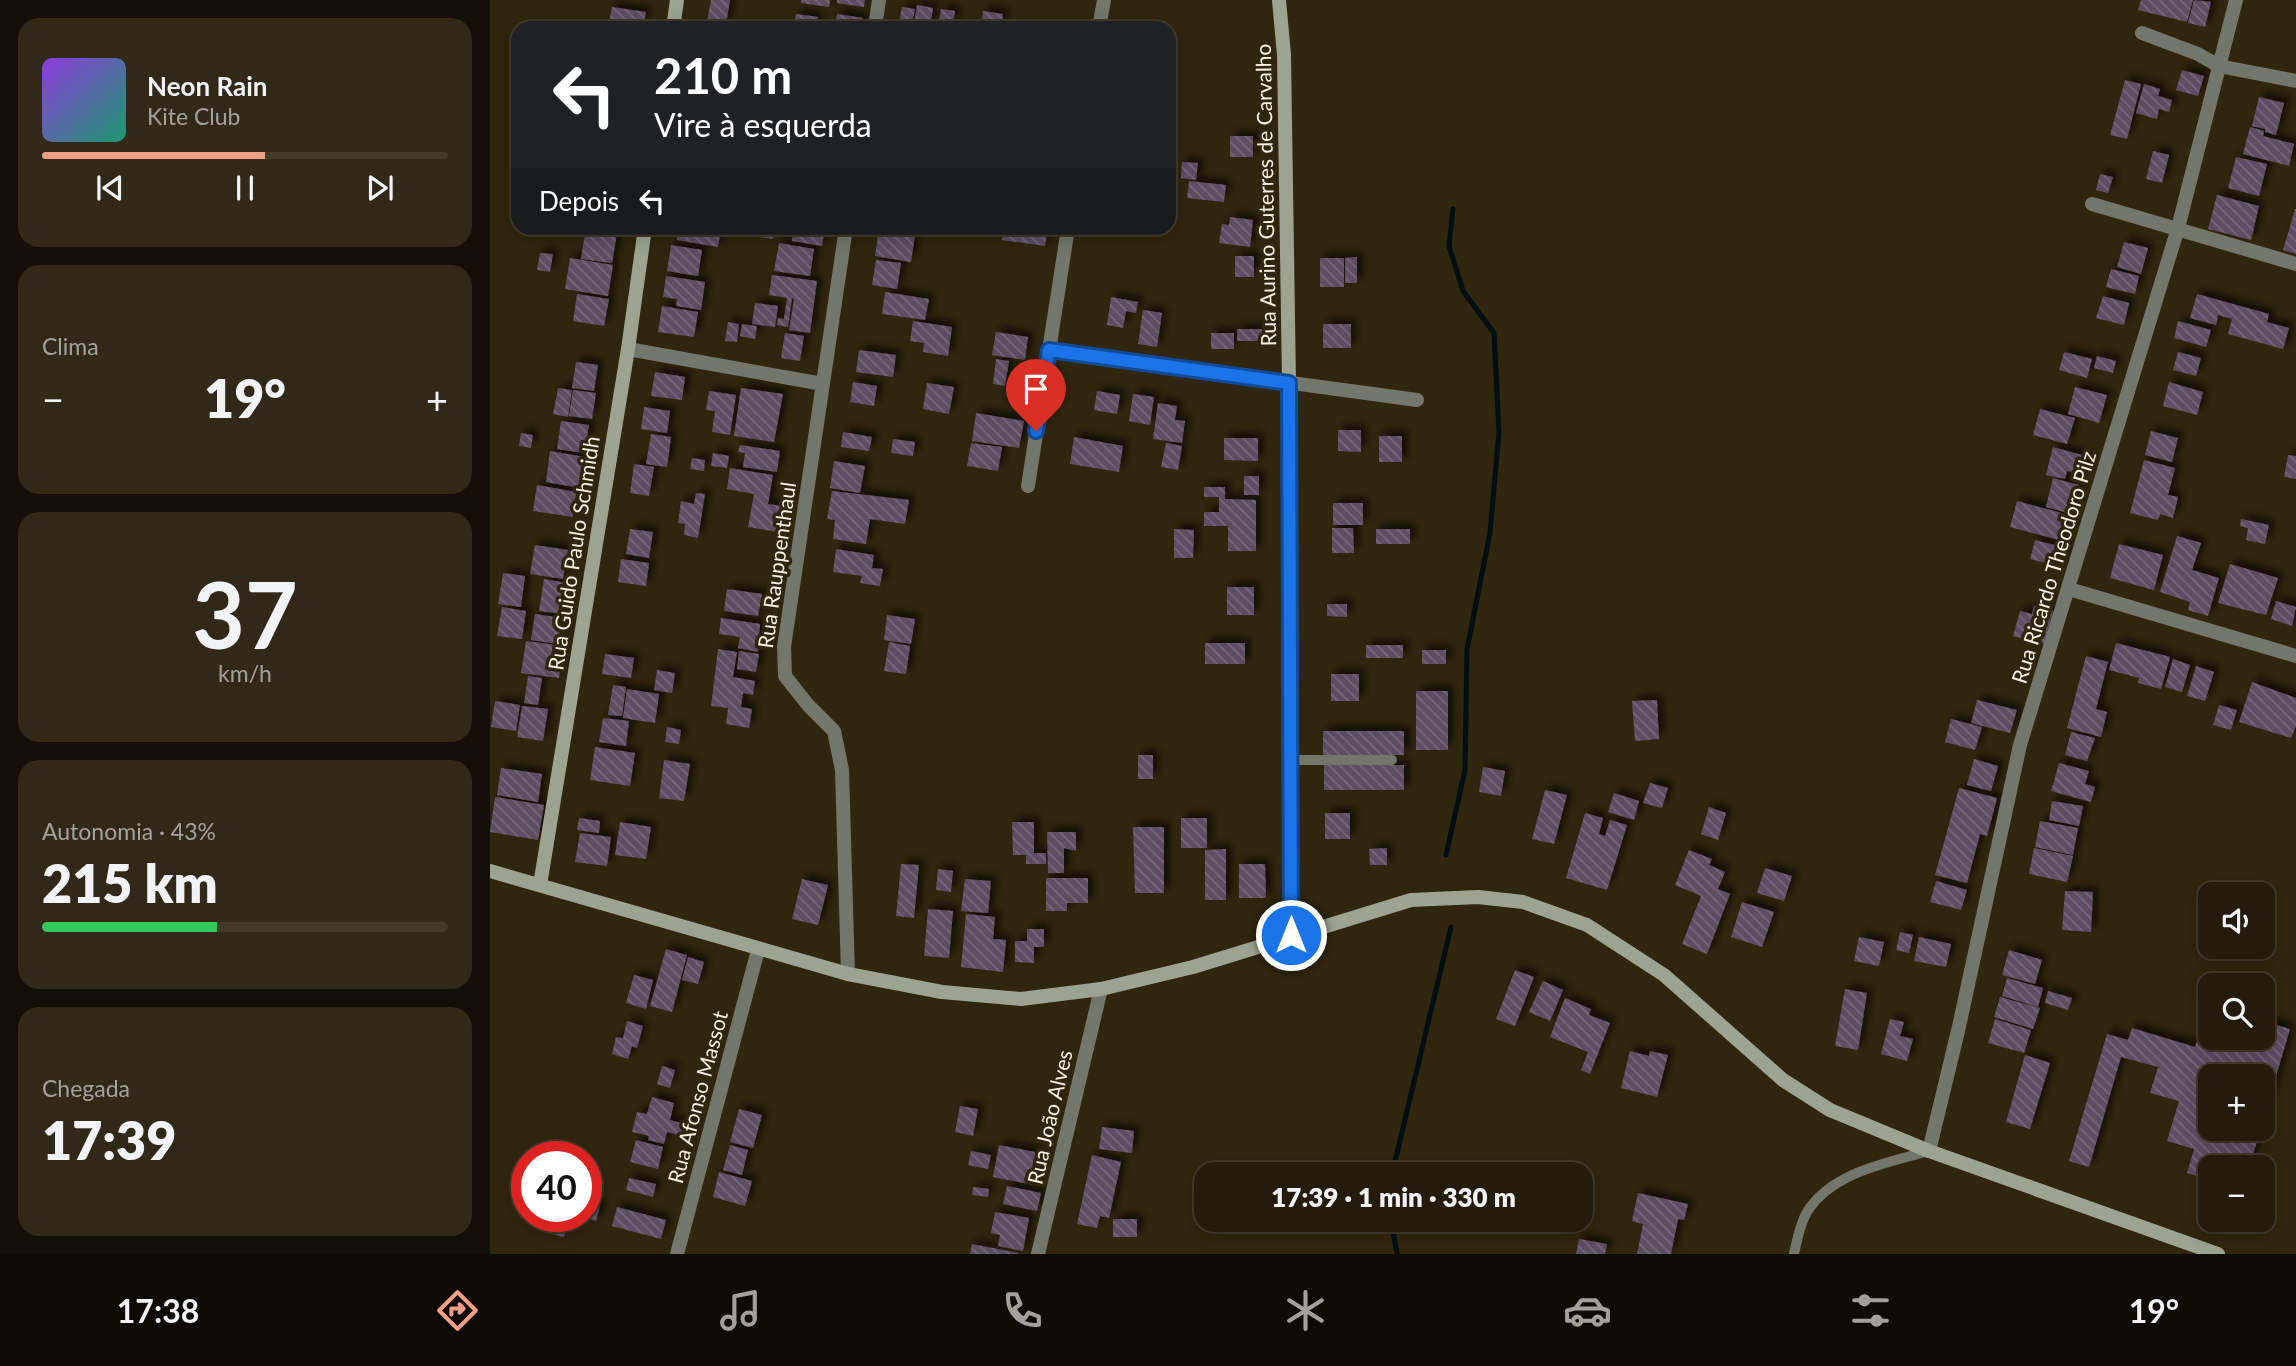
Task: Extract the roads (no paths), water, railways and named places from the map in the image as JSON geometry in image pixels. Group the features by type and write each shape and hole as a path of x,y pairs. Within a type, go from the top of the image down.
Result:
{"main road":[{"path":"674,21 677,0"},
{"name":"Rua Aurino Guterres de Carvalho","path":"1279,0 1284,55 1289,383 1291,935"},
{"name":"Rua Guido Paulo Schmidh","path":"540,885 628,349 644,235"},
{"path":"490,871 848,974 942,992 1021,999 1101,989 1193,967 1411,900 1479,897 1523,902 1587,925 1664,975 1783,1080 1830,1110 1929,1151 2218,1254"}],"street":[{"path":"876,21 879,0"},
{"path":"1100,21 1104,0"},
{"name":"Rua Ricardo Theodoro Pilz","path":"1929,1151 2020,745 2178,228 2236,0"},
{"path":"2142,33 2198,54 2219,66 2296,81"},
{"path":"2092,204 2296,264"},
{"name":"Rua Rauppenthaul","path":"845,235 784,648 785,676 808,705 834,731 837,744 842,770 848,974"},
{"path":"1027,486 1067,235"},
{"path":"628,349 823,384"},
{"path":"1049,350 1417,400"},
{"path":"2069,589 2296,656"},
{"name":"Rua Afonso Massot","path":"677,1254 758,950"},
{"name":"Rua João Alves","path":"1038,1254 1101,989"}],"lane":[{"path":"1290,760 1392,760"},
{"path":"1794,1254 1807,1212 1833,1186 1859,1171 1929,1151"}],"waterway":[{"path":"1446,855 1465,770 1467,649 1490,533 1499,432 1494,333 1463,291 1449,246 1453,209"},
{"path":"1395,1162 1451,927"},
{"path":"1393,1232 1397,1254"}]}
